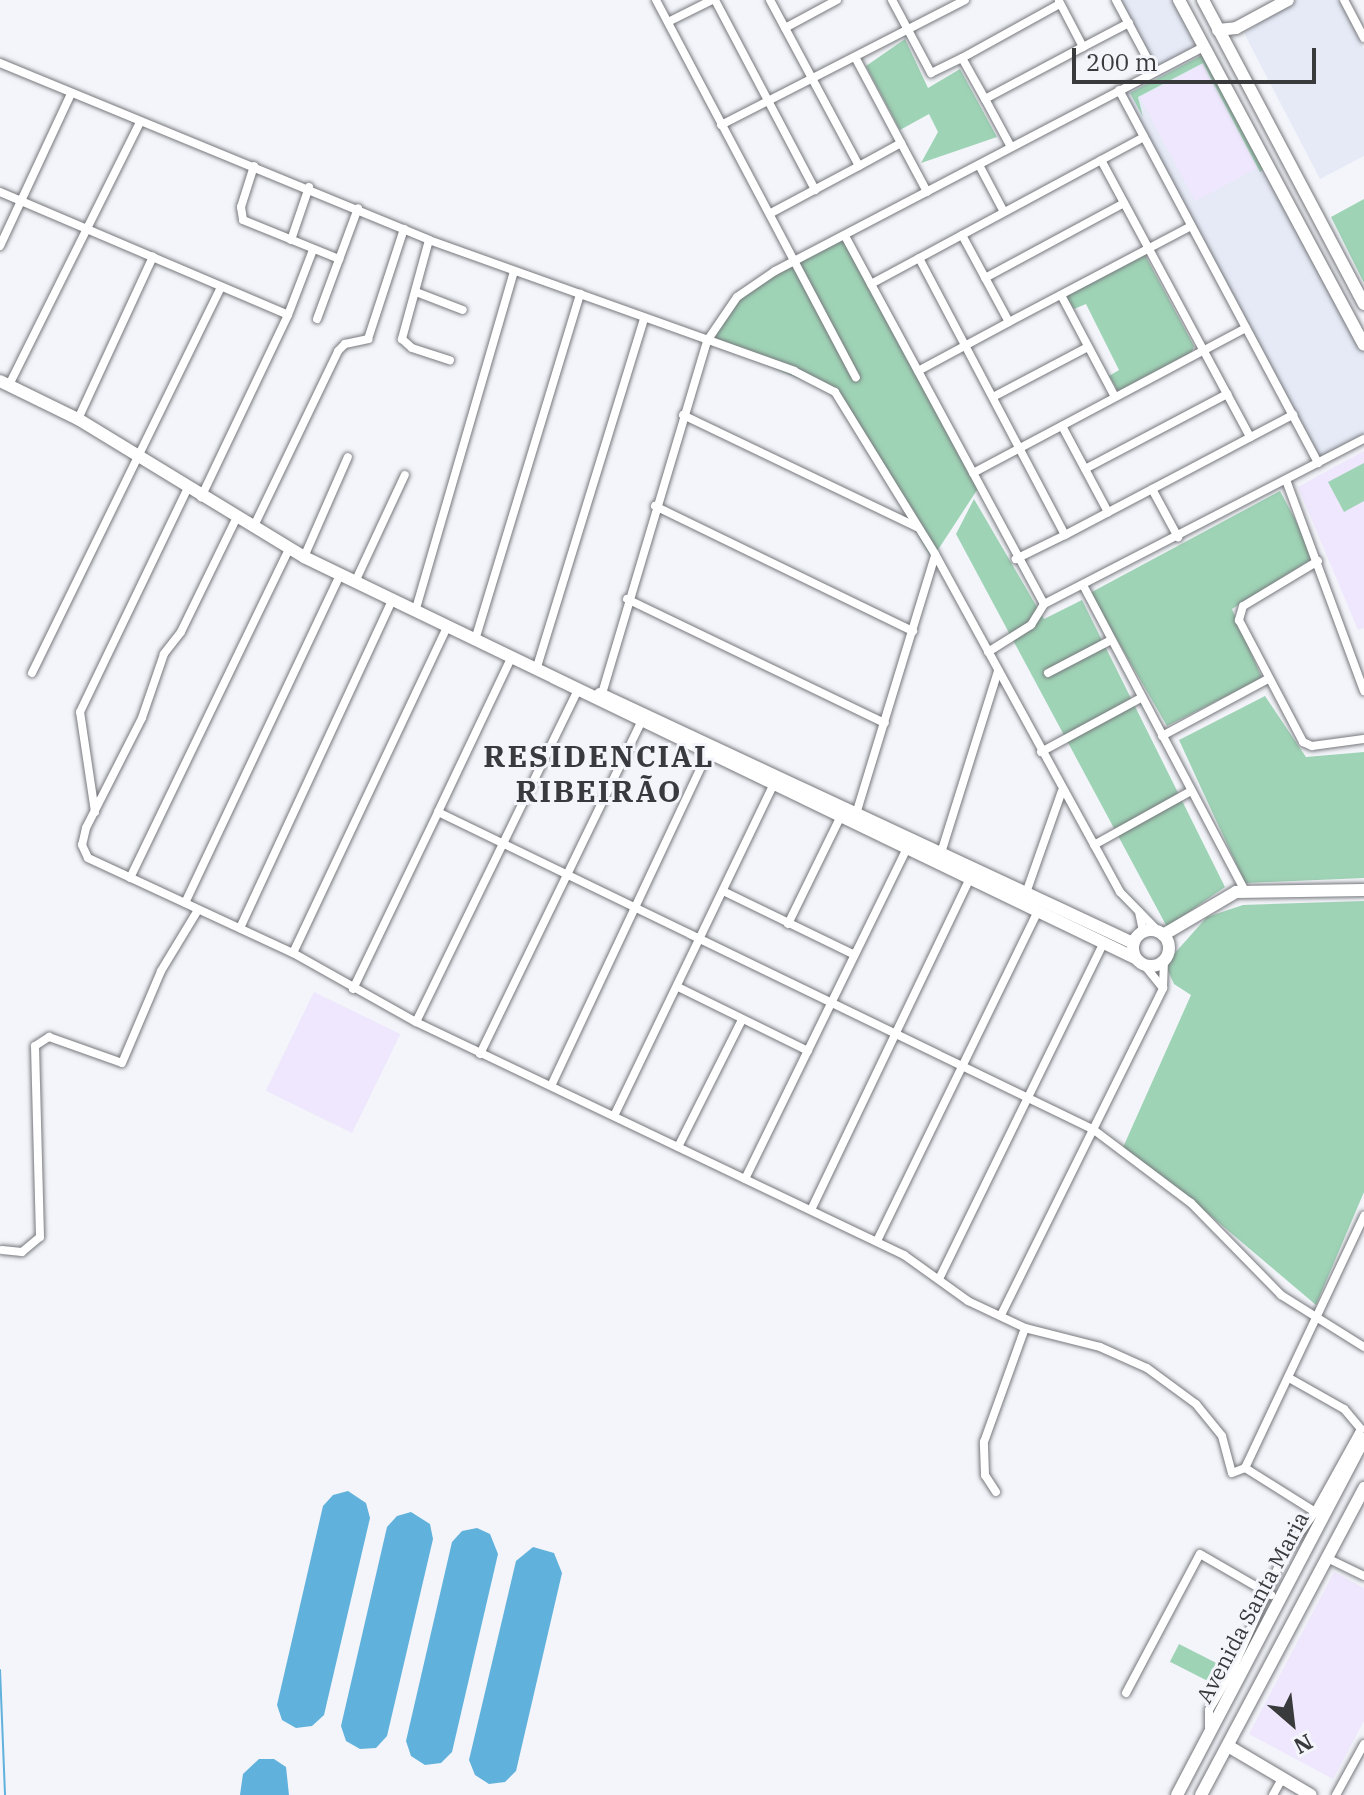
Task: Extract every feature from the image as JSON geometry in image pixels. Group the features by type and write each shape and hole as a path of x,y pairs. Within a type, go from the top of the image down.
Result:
{"street":[{"path":"656,0 856,377"},
{"path":"668,22 714,0 815,190"},
{"path":"770,0 859,166"},
{"path":"785,28 837,0"},
{"path":"892,0 931,73 1059,2 1083,47"},
{"path":"721,125 908,30 950,3 965,0"},
{"path":"1117,0 1154,71"},
{"path":"1179,0 1364,345"},
{"path":"1203,0 1364,304"},
{"path":"1218,30 1236,28 1288,0"},
{"path":"1344,0 1364,38"},
{"path":"985,99 1129,23"},
{"path":"1228,47 1236,28"},
{"path":"416,1022 503,844 593,695 627,599 707,341 737,297 795,262 1204,47"},
{"path":"855,57 927,192"},
{"path":"962,58 1011,147"},
{"path":"0,76 2,65 309,187 429,240 794,371 835,392 935,554 1120,892 1162,934 1170,948"},
{"path":"1119,90 1318,463"},
{"path":"0,246 71,94"},
{"path":"140,122 87,229 4,383 78,419 289,549 392,601 1133,943 1140,962 1163,988"},
{"path":"871,284 1144,137"},
{"path":"771,213 901,143"},
{"path":"1101,160 1250,437"},
{"path":"979,165 1004,212"},
{"path":"254,166 241,218 339,259"},
{"path":"291,240 309,187"},
{"path":"0,192 288,315"},
{"path":"985,278 1124,203"},
{"path":"317,319 358,208"},
{"path":"1297,219 1314,210"},
{"path":"918,371 1191,226"},
{"path":"253,528 338,351 345,344 368,339 404,229"},
{"path":"962,235 1009,322"},
{"path":"1310,244 1327,235"},
{"path":"845,236 1016,559 1044,604"},
{"path":"429,240 402,341 450,360"},
{"path":"201,497 288,315 313,250"},
{"path":"78,419 153,257"},
{"path":"919,258 1065,535"},
{"path":"415,612 514,271"},
{"path":"32,673 142,457 221,287"},
{"path":"416,292 463,310"},
{"path":"475,640 580,294"},
{"path":"1061,295 1115,397"},
{"path":"536,670 644,318"},
{"path":"973,473 1246,328"},
{"path":"993,397 1088,347"},
{"path":"1085,469 1227,394"},
{"path":"683,415 919,528"},
{"path":"1016,559 1293,415"},
{"path":"1062,426 1108,512"},
{"path":"988,652 1031,625 1044,604 1364,439"},
{"path":"304,557 348,457"},
{"path":"355,582 405,475"},
{"path":"1286,480 1364,691"},
{"path":"95,812 80,712 188,488"},
{"path":"1152,489 1178,537"},
{"path":"655,506 913,631"},
{"path":"236,519 188,620 164,654 142,718 83,837 84,852 130,878 293,953 353,989 480,1054 877,1241 939,1279 968,1301 1025,1328 1100,1347 1175,1384 1222,1436 1232,1473 1245,1468 1319,1321 1364,1216"},
{"path":"130,878 289,549"},
{"path":"856,814 935,554"},
{"path":"1318,561 1238,612 1268,679 1307,746 1364,739"},
{"path":"185,903 340,575"},
{"path":"1083,585 1245,891"},
{"path":"627,599 885,723"},
{"path":"240,928 392,601"},
{"path":"293,953 447,627"},
{"path":"1048,673 1111,640"},
{"path":"353,989 511,658"},
{"path":"941,853 998,671"},
{"path":"1162,736 1268,679"},
{"path":"593,695 707,755 1102,946 1140,962 1164,961"},
{"path":"1041,752 1141,698"},
{"path":"480,1054 569,876 641,722"},
{"path":"551,1086 707,755"},
{"path":"614,1116 773,785"},
{"path":"1026,893 1062,791"},
{"path":"1094,845 1191,791"},
{"path":"438,812 1094,1130 1146,1164 1281,1295 1364,1347"},
{"path":"788,924 840,818"},
{"path":"745,1179 906,850"},
{"path":"811,1210 897,1036 969,880"},
{"path":"1143,931 1162,934 1225,896 1245,891 1364,890"},
{"path":"723,891 853,954"},
{"path":"2,1250 22,1252 40,1237 35,1046 49,1037 122,1063 161,971 198,910"},
{"path":"1138,911 1143,931"},
{"path":"877,1241 1036,915"},
{"path":"1001,1315 1163,988 1164,961 1170,948 1192,917"},
{"path":"1133,943 1143,931"},
{"path":"939,1279 1102,946"},
{"path":"678,987 808,1051"},
{"path":"678,1147 742,1020"},
{"path":"996,1492 985,1475 984,1442 1025,1328"},
{"path":"1271,1662 1256,1640 1268,1592 1289,1546 1319,1514 1361,1429 1344,1409 1289,1378"},
{"name":"Avenida Santa Maria","path":"1177,1795 1256,1640 1279,1603 1319,1514 1364,1439"},
{"path":"1245,1468 1319,1514"},
{"name":"Avenida Santa Maria","path":"1201,1795 1229,1753 1271,1662 1364,1488"},
{"path":"1126,1693 1200,1554 1268,1592 1279,1603"},
{"path":"1327,1558 1364,1576"},
{"path":"1256,1640 1282,1643"},
{"path":"1336,1795 1364,1744"},
{"path":"1229,1753 1311,1795"},
{"path":"1273,1795 1282,1779"}],"shaded area":[{"path":"1117,0 1180,0 1364,345 1364,439 1318,463 1119,90 1156,71"},
{"path":"1297,0 1339,0 1364,49 1364,156 1320,179 1244,33"},
{"path":"1202,65 1257,168 1195,201 1140,98"},
{"path":"1364,451 1364,628 1358,630 1298,487"},
{"path":"314,992 400,1034 352,1133 266,1091"},
{"path":"1334,1572 1364,1588 1364,1721 1333,1779 1249,1734"}],"green space":[{"path":"905,39 928,88 960,69 997,137 921,163 938,132 929,114 900,130 866,66"},
{"path":"1206,53 1266,168 1260,172 1203,63 1138,97 1143,117 1130,93"},
{"path":"1364,199 1364,283 1331,217"},
{"path":"845,236 979,487 932,559 834,393 707,341 752,285"},
{"path":"1145,255 1194,346 1192,352 1118,391 1109,376 1119,370 1086,304 1074,309 1066,296"},
{"path":"1364,463 1364,501 1344,512 1328,482"},
{"path":"1280,491 1315,557 1232,609 1262,678 1167,726 1090,593"},
{"path":"974,499 1044,619 1082,600 1225,887 1167,927 956,534"},
{"path":"1265,696 1306,757 1364,752 1364,878 1245,883 1179,740"},
{"path":"1364,901 1364,1192 1316,1305 1192,1200 1120,1154 1191,995 1174,984 1165,964 1207,917 1243,905"},
{"path":"1179,1644 1222,1666 1213,1684 1170,1662"}],"water":[{"path":"348,1491 366,1503 370,1518 324,1715 312,1726 296,1728 282,1720 277,1705 323,1506 333,1495"},
{"path":"411,1512 430,1524 433,1539 387,1736 376,1748 360,1749 346,1741 341,1726 387,1527 397,1516"},
{"path":"477,1528 490,1534 498,1554 452,1752 441,1763 425,1765 411,1756 406,1741 452,1542 462,1531"},
{"path":"533,1547 554,1553 562,1573 516,1771 505,1782 489,1784 475,1775 469,1760 516,1561"},
{"path":"259,1759 274,1759 286,1767 289,1795 240,1795 243,1774"}],"waterway":[{"path":"0,1670 5,1795"}],"district":[{"name":"RESIDENCIAL RIBEIRÃO","path":"599,773"}]}
